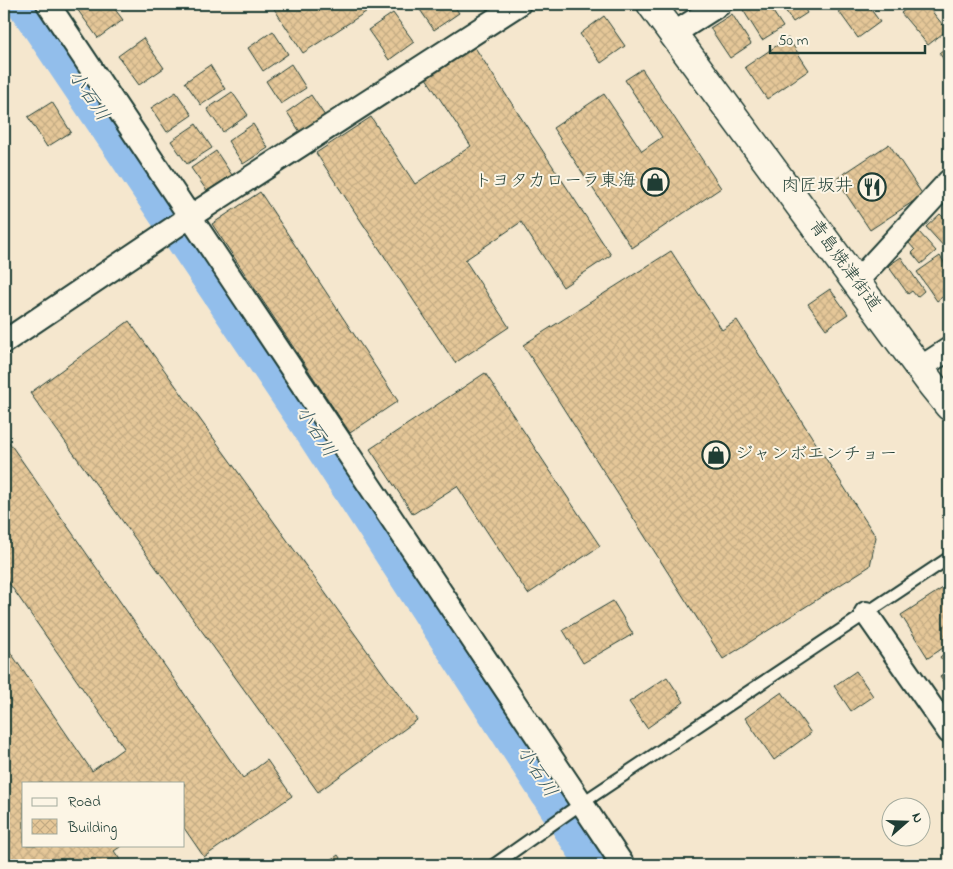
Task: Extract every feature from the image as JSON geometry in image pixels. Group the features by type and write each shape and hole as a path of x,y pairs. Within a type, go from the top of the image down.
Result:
{"main road":[{"name":"青島焼津街道","path":"651,4 949,406"}],"street":[{"path":"48,4 624,865"},
{"path":"4,342 191,216 519,4"},
{"path":"673,34 720,4"},
{"path":"856,282 949,181"},
{"path":"920,368 949,349"},
{"path":"866,614 949,732"}],"lane":[{"path":"494,865 582,803 949,558"}],"building":[{"path":"84,4 111,4 123,20 98,38 77,9"},
{"path":"148,4 158,4 151,9"},
{"path":"271,4 378,4 303,53"},
{"path":"416,4 453,4 459,13 434,30"},
{"path":"753,4 768,4 783,27 762,40 743,10"},
{"path":"781,4 802,4 807,13 793,22"},
{"path":"838,4 867,4 880,22 858,38 835,6"},
{"path":"912,4 926,4 947,30 928,45 901,13"},
{"path":"393,13 414,42 389,60 368,30"},
{"path":"732,14 751,44 730,58 710,28"},
{"path":"604,16 625,46 601,63 580,34"},
{"path":"273,31 288,54 263,71 248,48"},
{"path":"143,38 164,68 139,85 118,56"},
{"path":"788,38 809,70 767,99 745,67"},
{"path":"949,45 949,66 939,53"},
{"path":"474,46 611,255 563,287 521,222 465,260 509,327 455,363 316,153 371,117 415,184 471,146 426,78"},
{"path":"291,64 306,88 281,104 266,81"},
{"path":"210,65 225,89 201,105 185,82"},
{"path":"642,69 721,188 632,248 553,128 604,94 642,151 662,137 625,80"},
{"path":"176,92 192,115 167,132 151,108"},
{"path":"232,92 248,115 223,132 207,109"},
{"path":"311,95 327,119 302,135 287,112"},
{"path":"52,102 71,132 47,147 28,117"},
{"path":"196,124 212,148 187,164 171,141"},
{"path":"253,124 268,148 243,164 228,141"},
{"path":"889,144 923,195 870,230 836,179"},
{"path":"216,151 232,175 207,191 191,168"},
{"path":"260,192 398,401 350,433 212,224"},
{"path":"940,214 949,223 949,245 946,249 926,227"},
{"path":"919,232 936,251 921,264 912,253 915,250 908,242"},
{"path":"671,251 722,330 737,320 876,537 870,566 723,659 523,345"},
{"path":"940,256 949,270 949,292 937,301 917,272"},
{"path":"901,257 924,291 917,297 912,291 908,294 888,266"},
{"path":"830,289 848,314 826,329 808,304"},
{"path":"129,321 417,720 318,792 30,393"},
{"path":"485,373 600,546 528,594 457,486 413,514 370,449"},
{"path":"4,435 243,778 267,760 292,796 204,857 185,829 185,782 22,782 22,846 122,846 114,851 124,865 4,865 4,643 92,771 124,748 4,576"},
{"path":"949,584 949,644 928,658 901,615"},
{"path":"613,601 633,634 583,663 563,630"},
{"path":"949,650 949,669 940,657"},
{"path":"949,670 949,690 940,677"},
{"path":"856,671 873,696 851,711 834,686"},
{"path":"667,677 684,702 647,728 629,702"},
{"path":"782,692 811,733 774,760 745,718"},
{"path":"338,855 345,865 324,865"}],"waterway":[{"name":"小石川","path":"26,4 306,419 596,865"}],"place":[{"name":"トヨタカローラ東海","path":"655,182"},
{"name":"肉匠坂井","path":"872,187"},
{"name":"ジャンボエンチョー","path":"716,455"}]}
